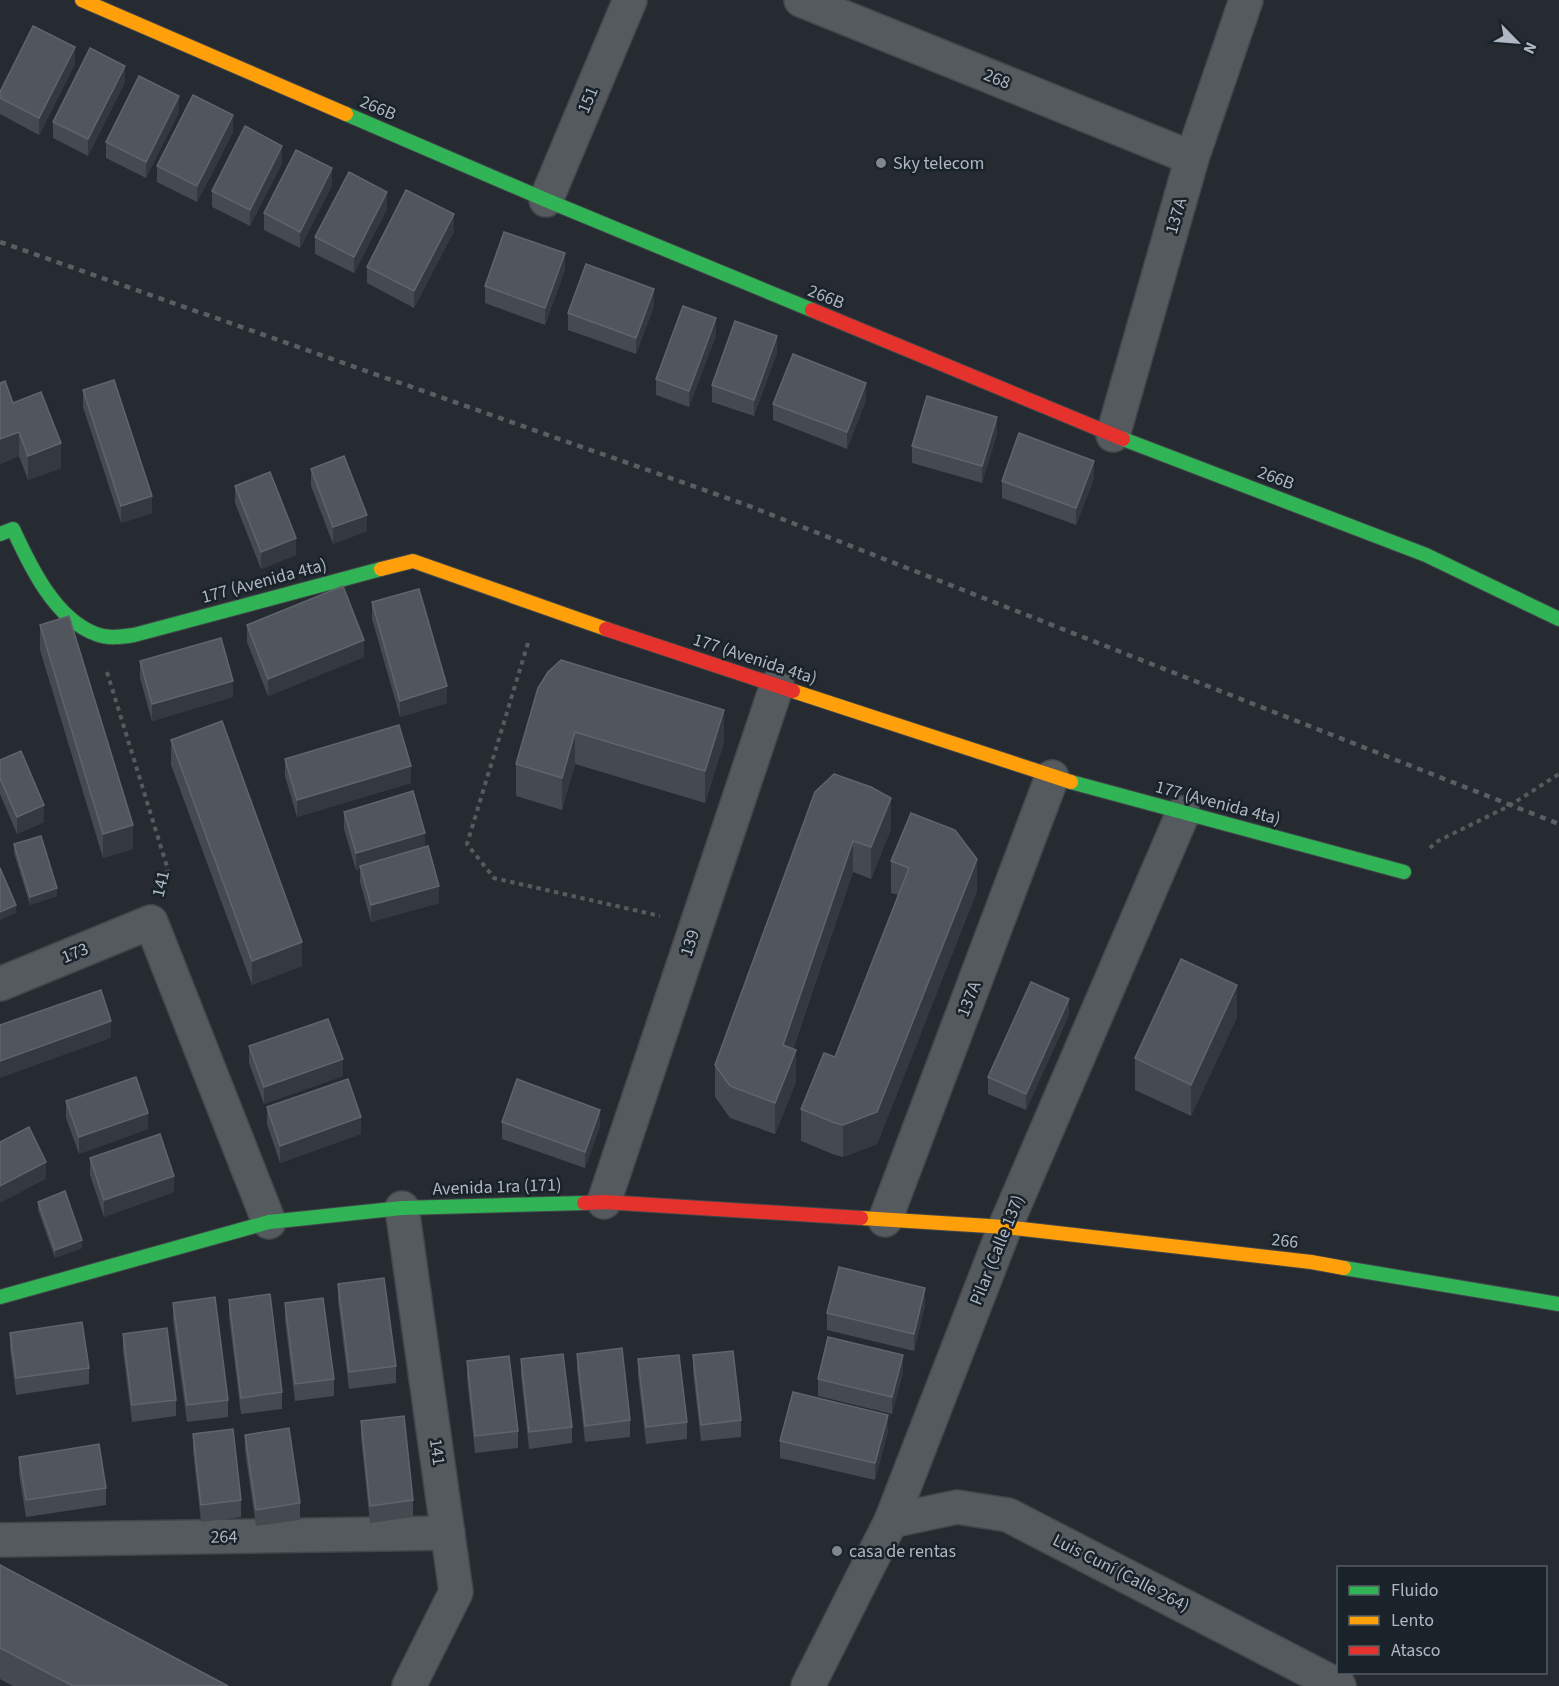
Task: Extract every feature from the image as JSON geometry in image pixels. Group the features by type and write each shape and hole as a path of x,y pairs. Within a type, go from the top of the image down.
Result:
{"street":[{"name":"266B","path":"82,0 546,200 1113,435 1426,555 1559,620"},
{"name":"151","path":"546,200 630,0"},
{"name":"268","path":"801,0 1192,158"},
{"name":"137A","path":"1113,435 1192,158 1246,0"},
{"path":"6,531 51,597 73,620 95,634"},
{"name":"177 (Avenida 4ta)","path":"95,634 114,638 134,635 413,561 539,607 1052,777 1404,872"},
{"name":"139","path":"604,1202 777,685"},
{"name":"137A","path":"885,1220 1052,777"},
{"name":"Pilar (Calle 137)","path":"808,1686 891,1521 1005,1227 1182,813"},
{"name":"173","path":"0,984 151,922"},
{"name":"141","path":"151,922 269,1222"},
{"name":"Avenida 1ra (171)","path":"0,1297 269,1222 402,1208 604,1202 1005,1227"},
{"name":"141","path":"402,1208 456,1592 409,1686"},
{"name":"266","path":"1005,1227 1311,1262 1559,1304"},
{"name":"Luis Cuní (Calle 264)","path":"891,1521 957,1507 1008,1515 1339,1686"},
{"name":"264","path":"0,1540 448,1533"}],"path":[{"path":"539,607 467,844 494,878 696,924"},
{"name":"141","path":"95,634 168,870 151,922"},
{"path":"1404,872 1436,842 1509,806 1559,774"}],"building":[{"path":"33,26 75,47 39,118 0,98 0,92"},
{"path":"90,48 125,66 88,139 53,122"},
{"path":"139,76 179,96 146,162 106,142"},
{"path":"193,95 233,115 197,186 157,166"},
{"path":"245,126 282,146 250,210 212,191"},
{"path":"296,150 332,168 300,232 264,213"},
{"path":"349,172 387,192 354,257 315,237"},
{"path":"406,190 454,214 414,291 367,267"},
{"path":"504,232 565,253 545,308 485,286"},
{"path":"586,264 654,289 636,338 568,313"},
{"path":"683,306 716,318 689,391 656,379"},
{"path":"735,321 777,336 754,400 712,385"},
{"path":"793,354 866,383 847,432 773,404"},
{"path":"114,380 152,496 121,506 83,390"},
{"path":"5,381 13,403 41,392 61,443 28,456 19,432 0,439 0,383"},
{"path":"927,396 997,417 982,466 912,446"},
{"path":"1019,433 1094,461 1076,508 1002,481"},
{"path":"344,456 367,515 333,527 311,469"},
{"path":"270,472 296,538 261,552 235,486"},
{"path":"343,586 364,640 268,679 247,625"},
{"path":"419,589 447,686 400,701 372,602"},
{"path":"69,616 133,825 103,834 40,625"},
{"path":"221,638 233,681 152,704 140,661"},
{"path":"561,660 724,710 705,771 575,732 562,778 516,764 538,688 548,672"},
{"path":"222,721 302,942 252,961 171,740"},
{"path":"399,725 411,766 297,800 285,759"},
{"path":"21,751 44,805 17,817 0,778 0,760"},
{"path":"834,774 871,787 891,798 871,847 853,841 783,1045 796,1050 775,1103 730,1086 715,1065 815,792"},
{"path":"413,791 425,833 356,853 344,812"},
{"path":"911,813 955,830 977,859 877,1112 843,1125 801,1109 824,1053 835,1057 909,868 891,861"},
{"path":"41,836 57,888 30,897 14,844"},
{"path":"428,846 439,886 371,905 360,866"},
{"path":"0,868 16,905 0,912"},
{"path":"1181,959 1237,985 1191,1085 1135,1058"},
{"path":"1031,982 1069,999 1026,1094 988,1077"},
{"path":"101,990 111,1021 0,1061 0,1025"},
{"path":"328,1019 343,1059 264,1087 249,1046"},
{"path":"136,1077 148,1113 79,1137 66,1101"},
{"path":"348,1079 361,1117 280,1146 267,1107"},
{"path":"517,1079 600,1110 585,1152 502,1122"},
{"path":"29,1127 46,1162 0,1186 0,1142"},
{"path":"160,1134 174,1176 104,1200 90,1158"},
{"path":"65,1191 82,1240 55,1250 38,1202"},
{"path":"839,1267 925,1288 914,1334 827,1313"},
{"path":"384,1278 396,1366 349,1372 338,1284"},
{"path":"270,1294 282,1392 241,1398 229,1300"},
{"path":"215,1297 228,1400 187,1405 173,1303"},
{"path":"323,1298 334,1379 295,1384 285,1303"},
{"path":"82,1322 89,1368 16,1378 10,1333"},
{"path":"167,1328 176,1400 132,1405 123,1334"},
{"path":"828,1337 903,1355 892,1397 818,1379"},
{"path":"622,1348 630,1420 585,1426 577,1354"},
{"path":"733,1351 741,1420 701,1425 693,1355"},
{"path":"563,1354 572,1427 529,1432 521,1359"},
{"path":"679,1355 687,1422 646,1427 638,1359"},
{"path":"509,1356 518,1431 475,1436 467,1361"},
{"path":"793,1392 888,1415 875,1463 780,1441"},
{"path":"404,1416 413,1500 370,1506 361,1421"},
{"path":"289,1428 300,1503 256,1510 245,1435"},
{"path":"233,1429 241,1500 201,1505 193,1434"},
{"path":"99,1444 106,1488 26,1500 19,1457"},
{"path":"0,1565 228,1686 73,1686 0,1648"}],"railway":[{"path":"0,242 744,504 1559,824"}],"traffic: fast":[{"path":"346,114 812,310"},
{"path":"1123,439 1426,555 1559,619"},
{"path":"0,534 13,529 36,575 56,604 68,616 81,627 101,636 110,637 134,635 381,569"},
{"path":"1071,782 1404,872"},
{"path":"0,1297 269,1222 402,1208 584,1203"},
{"path":"1344,1268 1559,1304"}],"traffic: slow":[{"path":"82,0 346,114"},
{"path":"381,569 413,561 606,629"},
{"path":"793,691 1071,782"},
{"path":"861,1218 1005,1227 1311,1262 1344,1268"}],"traffic: jam":[{"path":"812,310 1123,439"},
{"path":"606,629 793,691"},
{"path":"584,1203 604,1202 861,1218"}],"place":[{"name":"Sky telecom","path":"881,163"},
{"name":"casa de rentas","path":"837,1551"}]}
